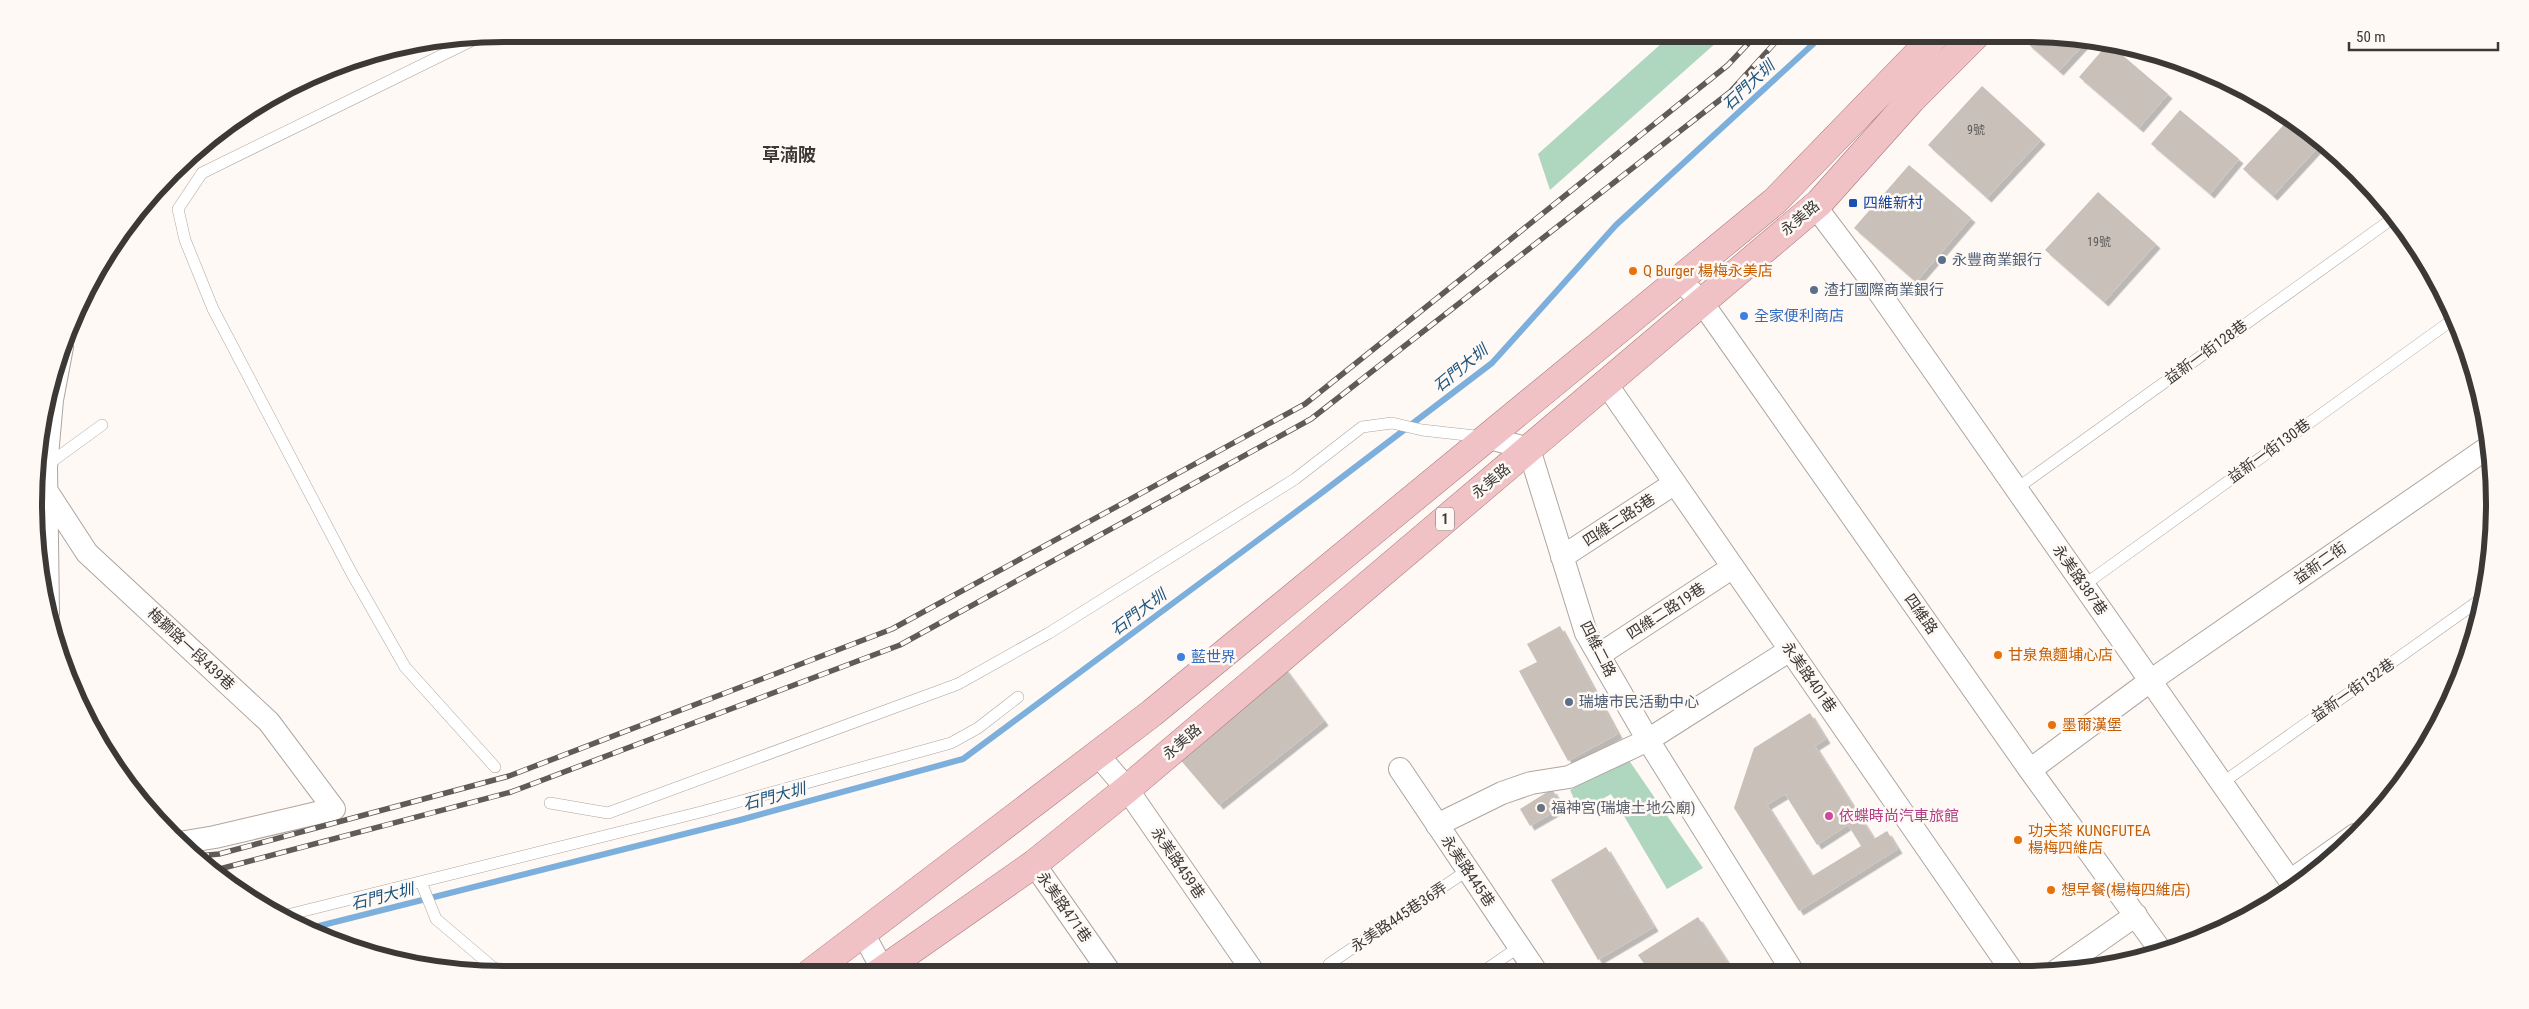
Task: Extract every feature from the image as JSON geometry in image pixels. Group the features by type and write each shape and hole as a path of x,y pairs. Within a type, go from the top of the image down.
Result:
{"main road":[{"name":"永美路","path":"820,966 1152,713 1775,201 1929,42"},
{"name":"永美路","path":"892,966 1034,864 1127,790 1529,449 1605,382 1815,206 1912,98 1969,42"}],"street":[{"name":"永美路387巷","path":"1815,206 1867,275 2290,882"},
{"name":"四維路","path":"1679,279 1701,301 2030,770 2158,947"},
{"name":"永美路401巷","path":"1605,382 2009,966"},
{"path":"47,573 46,466 50,418"},
{"path":"1486,437 1529,449"},
{"name":"四維二路","path":"1529,449 1586,633 1648,740 1789,966"},
{"name":"益新二街","path":"2030,770 2150,681 2484,450"},
{"name":"四維二路5巷","path":"1562,557 1675,483"},
{"name":"梅獅路一段439巷","path":"46,490 88,553 269,722 334,809 215,838 189,841"},
{"name":"四維二路19巷","path":"1599,655 1733,568"},
{"path":"1437,825 1502,793 1531,783 1568,777 1648,740 1790,650"},
{"name":"永美路459巷","path":"1098,755 1127,790 1249,966"},
{"name":"永美路445巷","path":"1400,769 1532,966"},
{"name":"永美路471巷","path":"1034,864 1105,966"},
{"path":"2065,965 2136,916"},
{"path":"864,934 879,966"}],"lane":[{"path":"465,44 202,173 178,209 185,240 213,309 356,580 405,667 495,768"},
{"name":"益新一街128巷","path":"2016,488 2389,221"},
{"name":"益新一街130巷","path":"2084,585 2449,323"},
{"path":"550,803 608,812 958,684 1049,633 1295,479 1362,427 1392,423 1422,430 1486,437"},
{"path":"46,466 102,425"},
{"name":"益新一街132巷","path":"2222,783 2476,603"},
{"path":"291,914 422,886 702,812 951,743 978,728 1018,697"},
{"name":"永美路445巷36弄","path":"1330,964 1468,870"},
{"path":"422,886 436,919 491,966"},
{"path":"1491,966 1519,947"}],"green space":[{"path":"1663,42 1717,42 1550,190 1538,154"},
{"path":"1626,756 1703,868 1667,889 1611,794 1580,812 1570,790"}],"building":[{"path":"2027,43 2055,43 2082,46 2059,71"},
{"path":"2103,49 2115,51 2119,52 2168,94 2139,128 2079,77"},
{"path":"1982,86 2041,140 1987,198 1928,145"},
{"path":"2180,110 2239,159 2210,194 2151,144"},
{"path":"2285,123 2318,148 2273,196 2243,169"},
{"path":"1909,165 1971,218 1916,282 1854,228"},
{"path":"2098,192 2156,244 2104,302 2045,250"},
{"name":"瑞塘市民活動中心","path":"1560,626 1618,734 1568,761 1519,671 1537,662 1527,644"},
{"path":"1284,667 1324,721 1219,805 1178,757"},
{"name":"依蝶時尚汽車旅館","path":"1810,713 1826,739 1815,746 1874,839 1887,831 1898,849 1799,911 1734,808 1754,748","holes":["1785,794 1817,845 1848,825 1861,846 1812,876 1767,805"]},
{"name":"福神宮(瑞塘土地公廟)","path":"1552,789 1563,807 1530,826 1520,809"},
{"path":"1606,847 1654,927 1598,960 1551,880"},
{"path":"1698,917 1730,966 1646,966 1638,955"}],"waterway":[{"name":"石門大圳","path":"317,926 740,820 963,759 1320,494 1492,363 1616,225 1815,42"}],"railway":[{"path":"204,855 219,854 509,776 892,629 1305,404 1728,65 1750,42"},
{"path":"220,869 511,792 900,645 1311,419 1730,92 1776,42"}],"place":[{"name":"四維新村","path":"1853,203"},
{"name":"永豐商業銀行","path":"1942,260"},
{"name":"Q Burger 楊梅永美店","path":"1633,271"},
{"name":"渣打國際商業銀行","path":"1814,290"},
{"name":"全家便利商店","path":"1744,316"},
{"name":"甘泉魚麵埔心店","path":"1998,655"},
{"name":"藍世界","path":"1181,657"},
{"name":"瑞塘市民活動中心","path":"1569,702"},
{"name":"墨爾漢堡","path":"2052,725"},
{"name":"福神宮(瑞塘土地公廟)","path":"1541,808"},
{"name":"依蝶時尚汽車旅館","path":"1829,816"},
{"name":"功夫茶 KUNGFUTEA 楊梅四維店","path":"2018,840"},
{"name":"想早餐(楊梅四維店)","path":"2051,890"}],"district":[{"name":"草湳陂","path":"789,155"}]}
